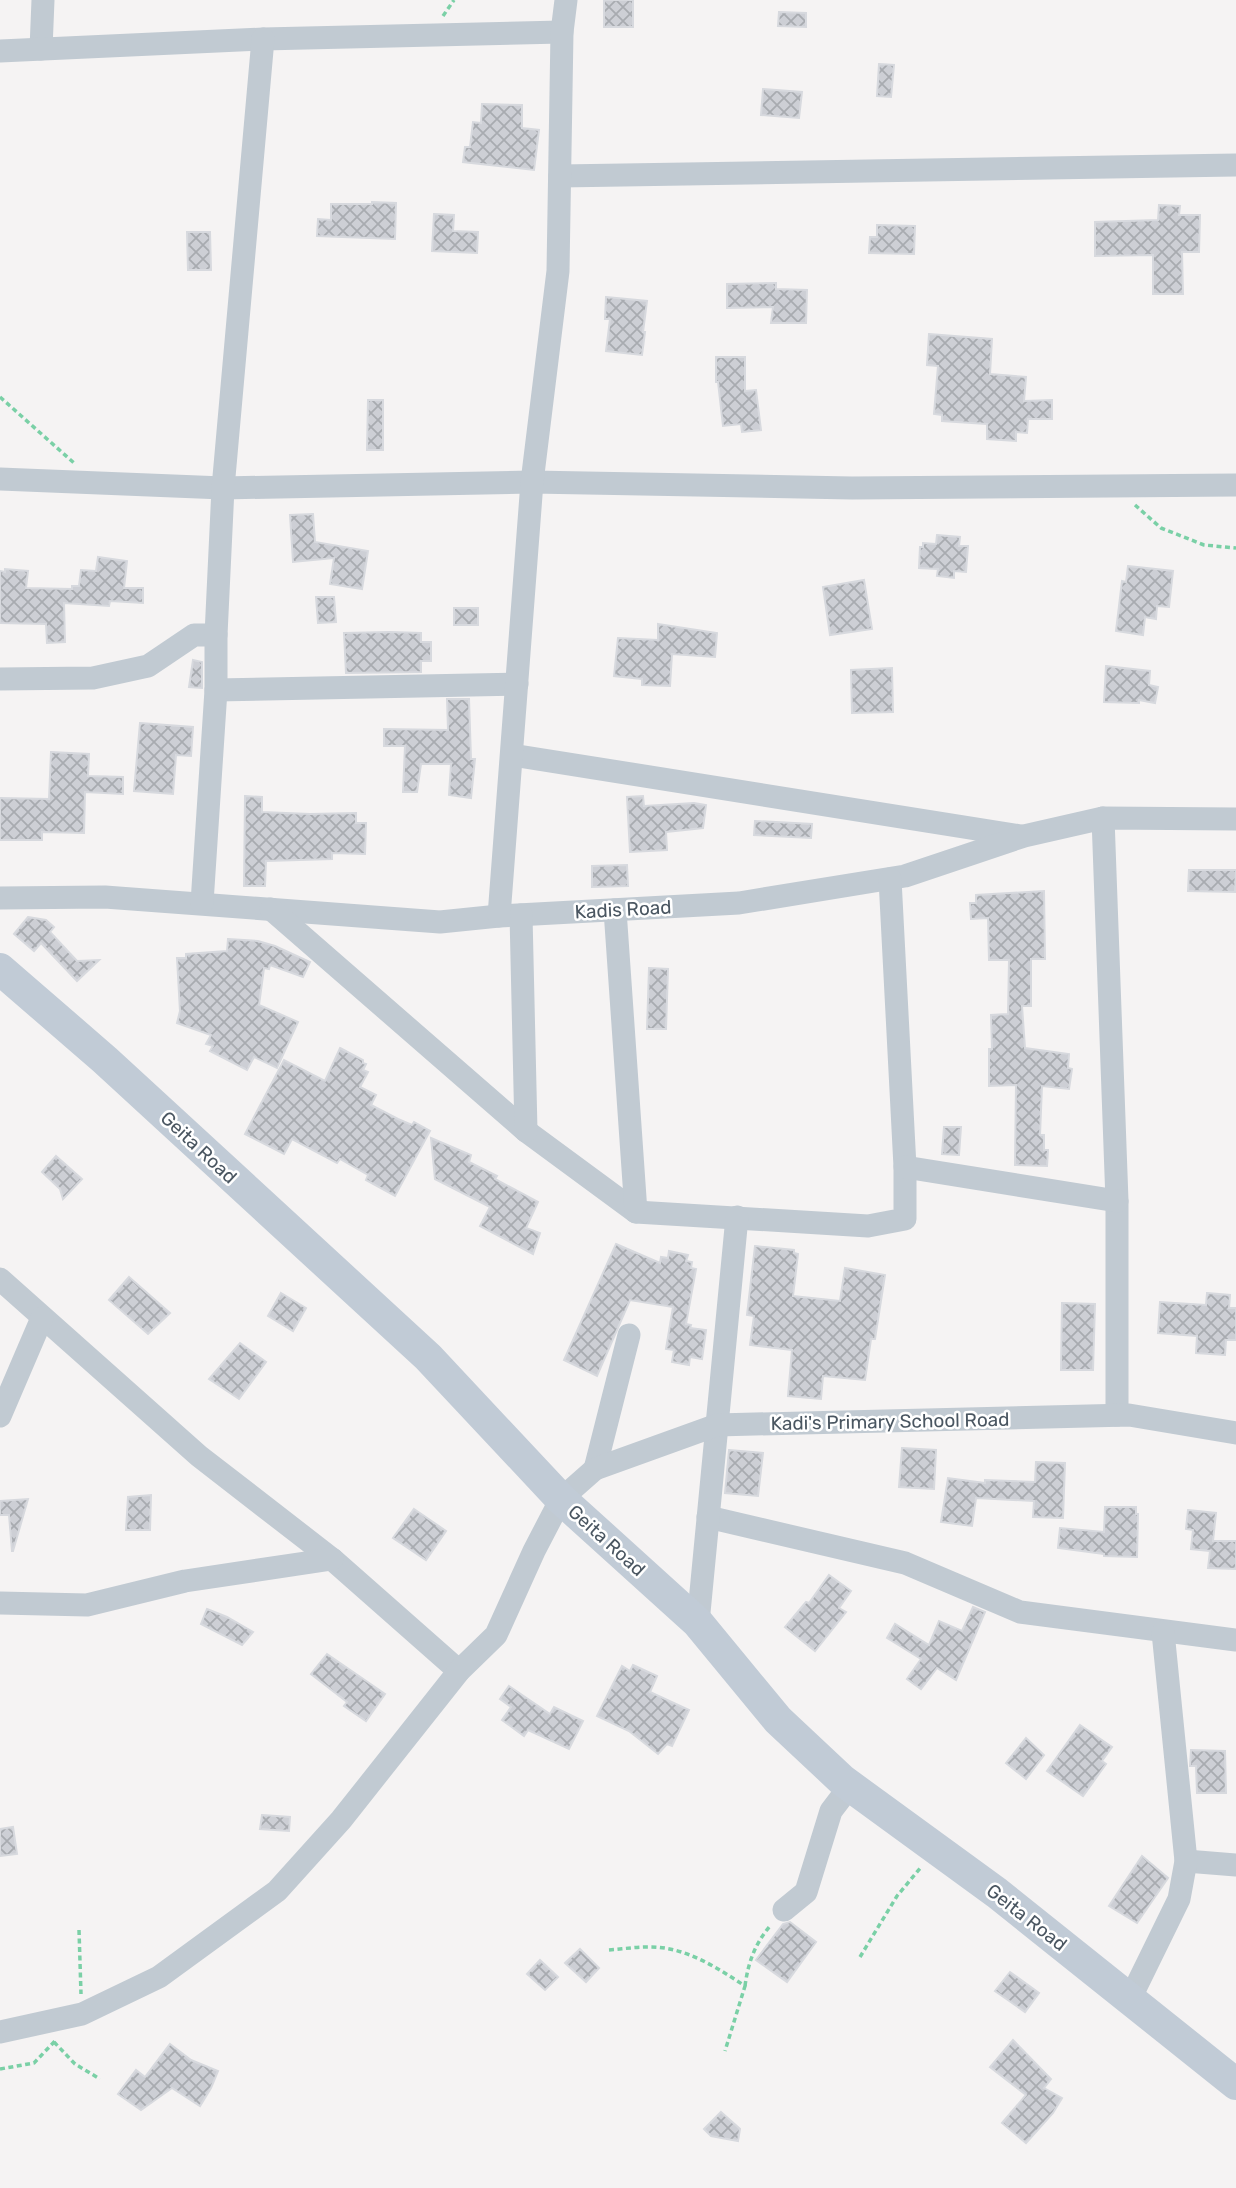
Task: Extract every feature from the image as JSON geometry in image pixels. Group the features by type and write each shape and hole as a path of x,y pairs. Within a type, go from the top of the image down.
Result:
{"main road":[{"name":"Geita Road","path":"0,968 105,1060 428,1357 561,1499 698,1623 778,1720 850,1786 997,1892 1236,2084"}],"street":[{"path":"41,49 43,0"},
{"path":"526,1131 510,916 512,755 532,482 558,271 562,32 566,0"},
{"path":"0,51 263,39 562,32"},
{"path":"202,903 216,690 223,488 263,39"},
{"path":"560,176 1236,165"},
{"path":"0,479 223,488 532,482 852,488 1236,485"},
{"path":"0,680 93,678 148,666 194,635 216,635"},
{"path":"216,690 517,684"},
{"path":"512,755 1024,836"},
{"path":"1103,818 1117,1201 1117,1415"},
{"name":"Kadis Road","path":"0,898 105,897 440,922 739,903 905,876 1024,836 1103,818 1236,819"},
{"path":"271,909 526,1131 636,1212 869,1226 905,1219 905,1167 890,878"},
{"path":"615,910 636,1212"},
{"path":"905,1167 1117,1201"},
{"path":"698,1623 737,1217"},
{"path":"0,1279 199,1457 332,1559 459,1671"},
{"path":"0,1416 42,1318"},
{"path":"595,1469 629,1335"},
{"name":"Kadi's Primary School Road","path":"561,1499 595,1469 717,1424 1129,1415 1236,1433"},
{"path":"0,2032 76,2016 159,1977 277,1891 341,1820 459,1671 496,1635 561,1499"},
{"path":"708,1517 905,1563 1020,1612 1236,1640"},
{"path":"0,1603 87,1605 185,1581 332,1559"},
{"path":"1130,1999 1180,1899 1186,1861 1163,1632"},
{"path":"784,1910 806,1892 831,1811 850,1786"},
{"path":"1186,1861 1236,1865"}],"path":[{"path":"0,397 97,482"},
{"path":"1112,486 1161,528 1204,545 1236,548"},
{"path":"860,1957 897,1896 936,1848"},
{"path":"725,2051 745,1986 748,1964 762,1935 784,1910"},
{"path":"0,2069 34,2063 76,2016 79,1930"},
{"path":"609,1950 650,1946 673,1950 708,1961 745,1986"},
{"path":"54,2042 75,2064 100,2079"}],"building":[{"path":"604,0 633,0 633,27 604,27"},
{"path":"779,12 806,13 806,27 778,26"},
{"path":"879,64 894,65 891,97 877,96"},
{"path":"763,89 802,92 799,118 761,115"},
{"path":"482,104 522,105 522,128 539,130 534,170 463,162 465,147 470,147 473,122 481,123"},
{"path":"396,203 395,239 317,236 318,219 331,220 331,204"},
{"path":"1159,205 1180,206 1179,215 1200,215 1199,252 1182,252 1183,294 1153,294 1153,255 1095,256 1095,222 1158,220"},
{"path":"434,214 454,215 453,231 478,232 477,253 432,251"},
{"path":"877,225 915,226 914,254 869,253 870,237 877,237"},
{"path":"187,232 210,232 211,270 188,270"},
{"path":"776,283 776,289 807,290 806,323 771,323 773,307 727,308 727,284"},
{"path":"606,297 647,301 642,355 606,351 610,319 605,319"},
{"path":"929,334 992,339 990,374 1026,377 1024,401 1052,400 1052,419 1028,419 1027,433 1016,432 1016,441 987,439 987,424 942,421 942,415 934,414 938,366 927,365"},
{"path":"716,357 745,357 745,391 756,390 761,430 742,432 741,424 723,426 716,382"},
{"path":"368,400 383,400 383,450 367,450"},
{"path":"313,514 315,542 368,551 362,589 330,584 334,558 293,562 290,515"},
{"path":"937,535 960,537 959,546 968,546 966,572 954,571 954,578 937,576 938,569 919,568 920,547 923,547 923,543 936,544"},
{"path":"98,557 127,561 124,588 143,588 143,603 110,601 109,606 64,603 65,642 47,643 46,624 0,623 0,571 28,571 26,588 72,589 72,586 79,586 81,570 96,571"},
{"path":"1128,566 1173,571 1169,607 1157,606 1156,619 1145,617 1143,635 1116,631 1122,581 1126,582"},
{"path":"864,580 872,629 830,635 823,587"},
{"path":"316,597 334,597 336,622 318,623"},
{"path":"454,608 478,608 478,625 454,625"},
{"path":"658,624 717,633 715,657 672,654 670,686 642,685 642,679 614,676 618,638 658,640"},
{"path":"344,633 421,633 421,642 431,642 431,661 421,661 421,672 346,673"},
{"path":"193,660 202,662 202,688 189,687"},
{"path":"1106,666 1150,671 1149,685 1158,687 1155,703 1139,700 1139,703 1104,702"},
{"path":"892,668 893,712 852,713 851,670"},
{"path":"447,699 469,699 471,759 475,759 471,798 449,795 451,764 421,764 417,792 403,792 405,746 384,746 384,729 448,730"},
{"path":"140,723 193,727 191,756 176,755 173,794 134,791"},
{"path":"51,752 89,754 88,776 123,777 123,794 85,792 84,833 42,832 42,840 0,840 0,798 49,799"},
{"path":"245,796 262,797 262,812 356,813 356,823 366,823 365,854 332,853 332,859 266,861 265,886 244,886"},
{"path":"643,796 644,806 694,803 706,805 703,828 666,832 667,850 630,852 627,797"},
{"path":"755,821 812,824 811,838 754,835"},
{"path":"627,865 628,886 592,887 592,866"},
{"path":"1189,870 1236,870 1235,892 1188,891"},
{"path":"1044,891 1045,959 1031,959 1031,1006 1022,1006 1025,1048 1069,1054 1068,1068 1072,1069 1069,1089 1042,1086 1040,1135 1044,1135 1044,1150 1048,1150 1047,1166 1015,1165 1016,1085 989,1086 991,1015 1008,1014 1009,960 989,960 988,918 971,919 970,903 976,903 976,895"},
{"path":"28,917 46,920 54,927 50,932 77,961 99,960 77,981 41,943 34,951 14,934"},
{"path":"228,939 258,941 310,962 303,977 270,965 269,969 264,968 259,1005 298,1022 277,1068 254,1057 247,1070 210,1051 213,1046 206,1044 211,1035 177,1023 180,1011 177,958 186,958 186,954 227,951"},
{"path":"649,968 668,969 666,1029 647,1029"},
{"path":"340,1048 366,1064 363,1070 368,1072 360,1087 376,1095 371,1105 430,1131 395,1196 366,1180 368,1175 340,1159 337,1163 292,1139 284,1154 245,1134 284,1060 325,1081"},
{"path":"944,1127 961,1127 959,1155 942,1154"},
{"path":"431,1138 471,1155 469,1162 538,1202 526,1228 540,1233 533,1254 480,1226 490,1207 435,1179"},
{"path":"56,1156 82,1179 63,1199 60,1189 42,1172"},
{"path":"616,1244 660,1263 661,1257 668,1258 669,1251 688,1255 686,1261 692,1262 691,1268 696,1269 686,1324 691,1325 690,1328 706,1330 702,1359 690,1357 689,1365 672,1362 674,1350 666,1349 673,1307 630,1300 597,1376 564,1360"},
{"path":"755,1246 794,1250 794,1253 798,1254 793,1296 840,1301 845,1268 885,1275 875,1339 871,1339 865,1380 823,1376 821,1399 788,1396 792,1350 750,1345 754,1316 747,1315"},
{"path":"129,1277 170,1313 148,1334 109,1300"},
{"path":"281,1293 306,1308 293,1331 268,1316"},
{"path":"1207,1293 1230,1295 1229,1308 1236,1308 1236,1340 1226,1340 1225,1355 1196,1353 1197,1336 1158,1333 1160,1302 1206,1305"},
{"path":"1062,1303 1095,1304 1093,1370 1061,1370"},
{"path":"240,1343 266,1362 239,1399 209,1379"},
{"path":"902,1448 936,1450 934,1489 899,1487"},
{"path":"729,1450 763,1453 758,1496 725,1493"},
{"path":"1036,1462 1065,1463 1063,1518 1033,1517 1034,1501 976,1498 972,1526 941,1522 948,1478 985,1483 985,1480 1035,1482"},
{"path":"151,1495 150,1530 126,1530 128,1497"},
{"path":"28,1499 12,1551 9,1515 0,1515 0,1501"},
{"path":"1105,1507 1136,1507 1137,1557 1104,1556 1058,1548 1060,1528 1104,1532"},
{"path":"414,1509 446,1531 426,1560 393,1538"},
{"path":"1188,1510 1216,1513 1213,1541 1236,1541 1236,1569 1208,1568 1210,1551 1191,1549 1193,1530 1186,1529"},
{"path":"829,1575 851,1591 839,1608 846,1612 815,1651 785,1627 806,1602 809,1603"},
{"path":"973,1607 985,1612 956,1680 937,1668 921,1689 907,1679 921,1659 887,1638 895,1624 929,1645 939,1621 962,1631"},
{"path":"207,1609 253,1632 242,1645 201,1624"},
{"path":"327,1654 385,1694 366,1721 344,1706 347,1702 311,1674"},
{"path":"633,1665 657,1676 650,1692 689,1710 672,1746 667,1744 658,1754 629,1731 597,1716 622,1666 630,1671"},
{"path":"509,1686 550,1714 554,1707 583,1721 569,1749 528,1730 524,1736 502,1720 511,1707 500,1699"},
{"path":"1080,1725 1112,1747 1102,1761 1106,1764 1083,1796 1047,1771"},
{"path":"1026,1738 1044,1755 1026,1779 1006,1763"},
{"path":"1191,1750 1225,1751 1226,1793 1197,1793 1196,1766 1190,1766"},
{"path":"262,1815 290,1817 289,1831 260,1829"},
{"path":"13,1827 17,1854 0,1856 0,1829"},
{"path":"1142,1856 1168,1878 1137,1923 1109,1906"},
{"path":"790,1922 816,1942 787,1982 756,1960 783,1924"},
{"path":"580,1949 599,1968 586,1982 565,1963"},
{"path":"540,1960 558,1977 545,1990 527,1974"},
{"path":"1010,1972 1039,1993 1025,2012 995,1991"},
{"path":"1013,2040 1051,2079 1044,2088 1062,2098 1053,2113 1026,2143 1002,2123 1026,2095 990,2067"},
{"path":"170,2044 191,2060 218,2071 200,2106 172,2088 141,2110 118,2094 136,2070 145,2077"},
{"path":"721,2112 740,2129 738,2141 711,2136 704,2129"}]}
